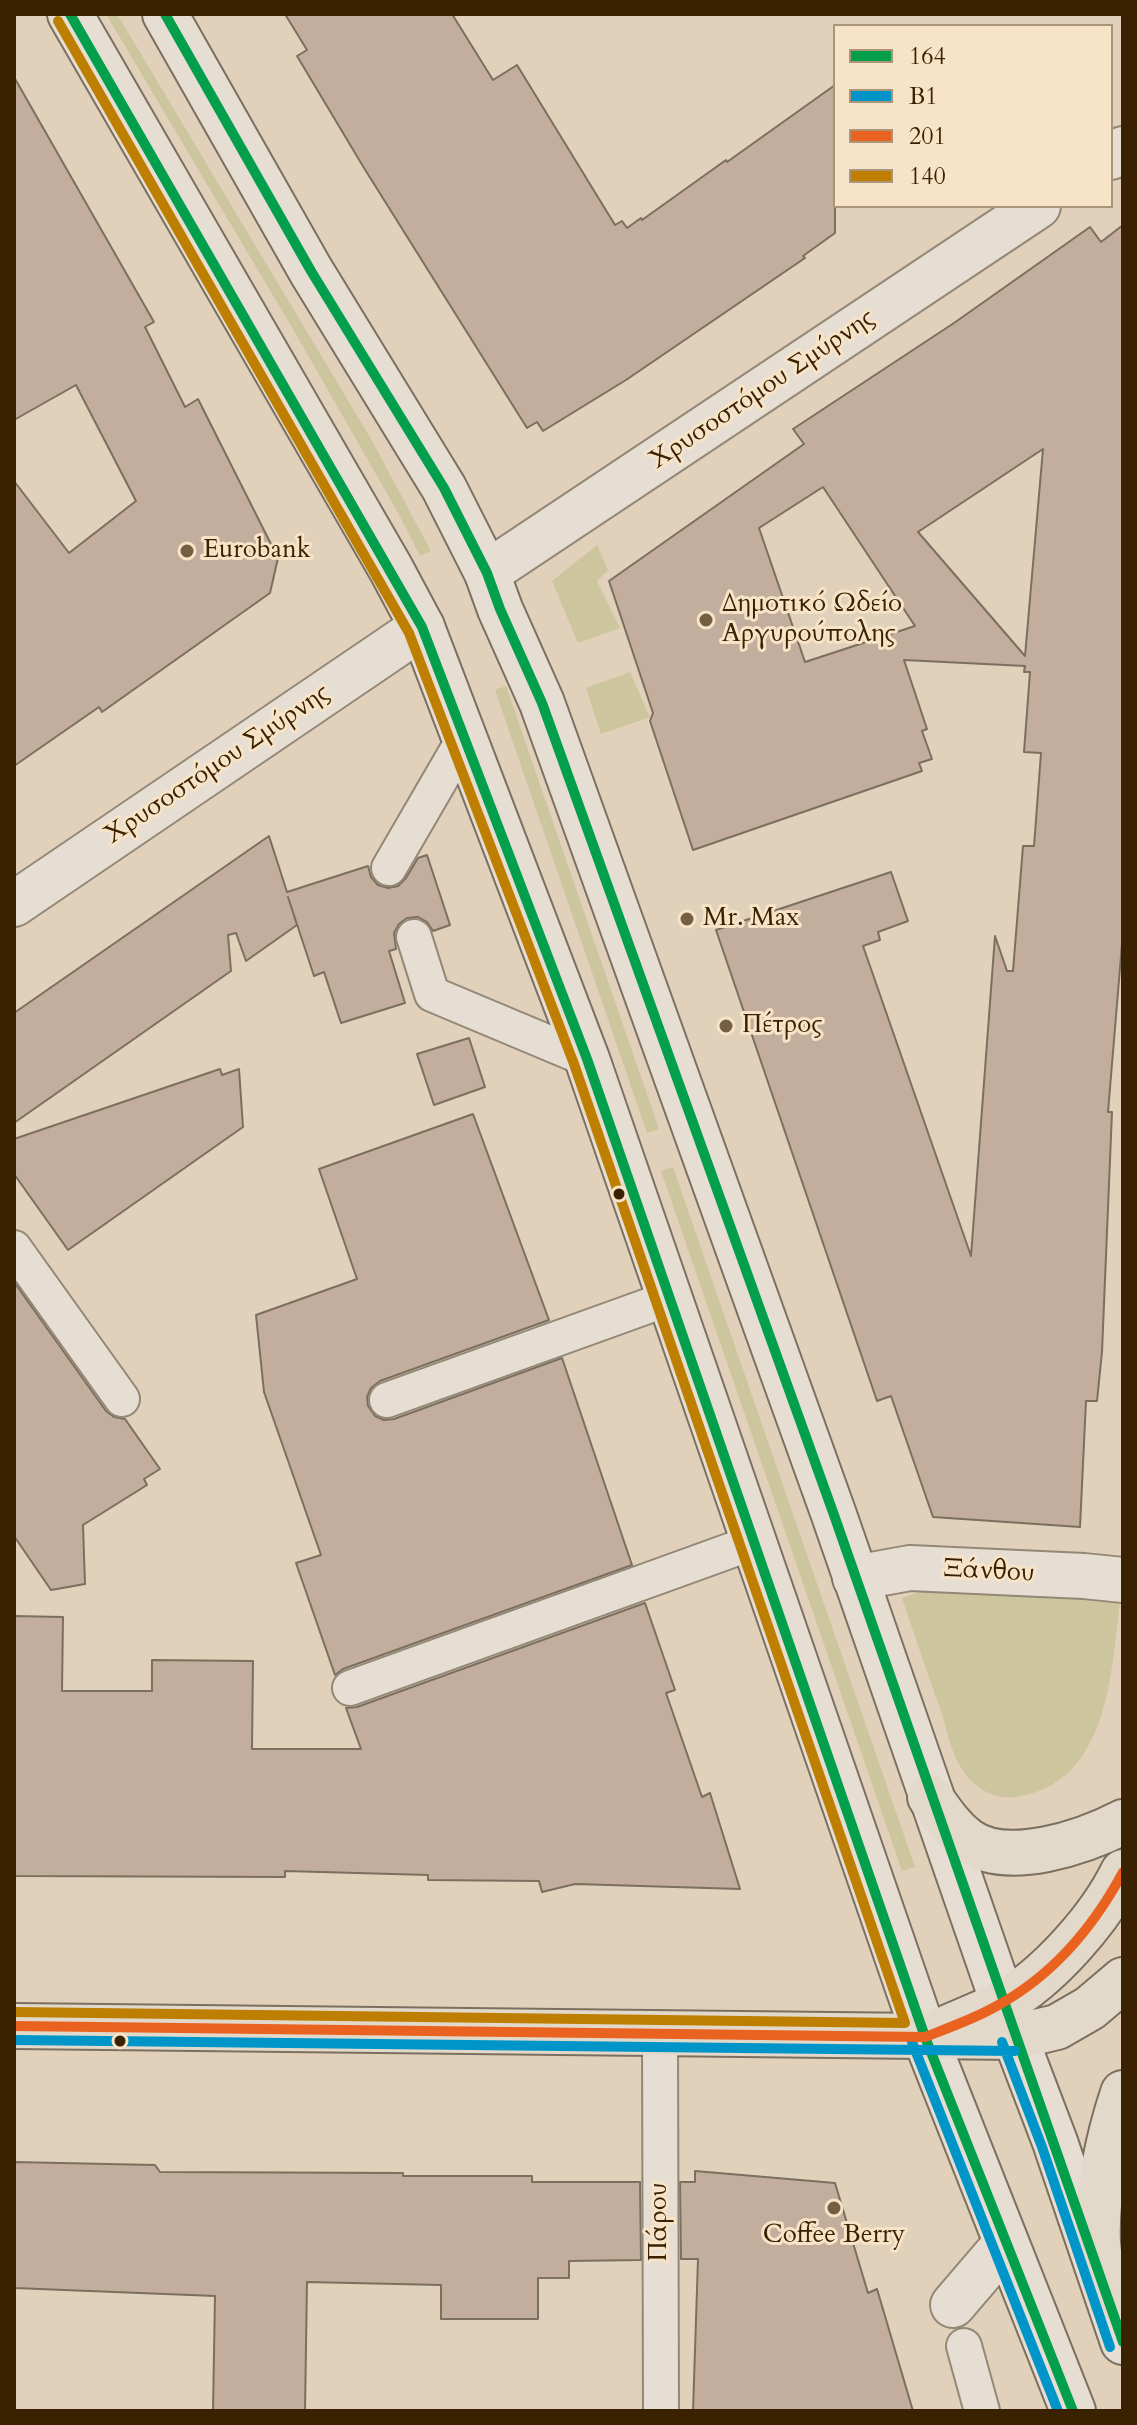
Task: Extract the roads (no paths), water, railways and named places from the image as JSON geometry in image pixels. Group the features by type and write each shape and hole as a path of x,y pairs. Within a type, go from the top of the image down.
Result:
{"main road":[{"path":"70,14 422,627 587,1059 925,2037 1073,2411"},
{"path":"165,14 311,271 444,488 487,573 542,703 855,1578 1008,2020 1055,2142 1123,2342"},
{"name":"Χρυσοστόμου Σμύρνης","path":"487,573 1035,208"},
{"name":"Χρυσοστόμου Σμύρνης","path":"14,904 422,627"},
{"name":"Ξάνθου","path":"855,1578 910,1568 1123,1580"},
{"path":"930,1797 950,1825 968,1841 987,1850 1015,1853 1050,1848 1079,1841 1123,1822"},
{"path":"1008,2020 1036,1979 1109,1900 1123,1872"},
{"path":"14,2026 925,2037 1008,2020 1057,2027 1090,2008 1123,1980"},
{"path":"1108,2297 1098,2242 1104,2166 1111,2128 1123,2093"},
{"path":"958,2326 1006,2243"}],"lane":[{"path":"389,868 465,737"},
{"path":"414,937 432,994 587,1059"},
{"path":"14,1248 122,1399"},
{"path":"387,1400 670,1298"},
{"path":"350,1688 754,1542"},
{"name":"Πάρου","path":"660,2034 661,2411"},
{"path":"958,2326 982,2411"}],"place":[{"name":"Eurobank","path":"187,551"},
{"name":"Δημοτικό Ωδείο Αργυρούπολης","path":"706,620"},
{"name":"Mr. Max","path":"687,919"},
{"name":"Πέτρος","path":"726,1026"},
{"name":"Coffee Berry","path":"834,2208"}]}
